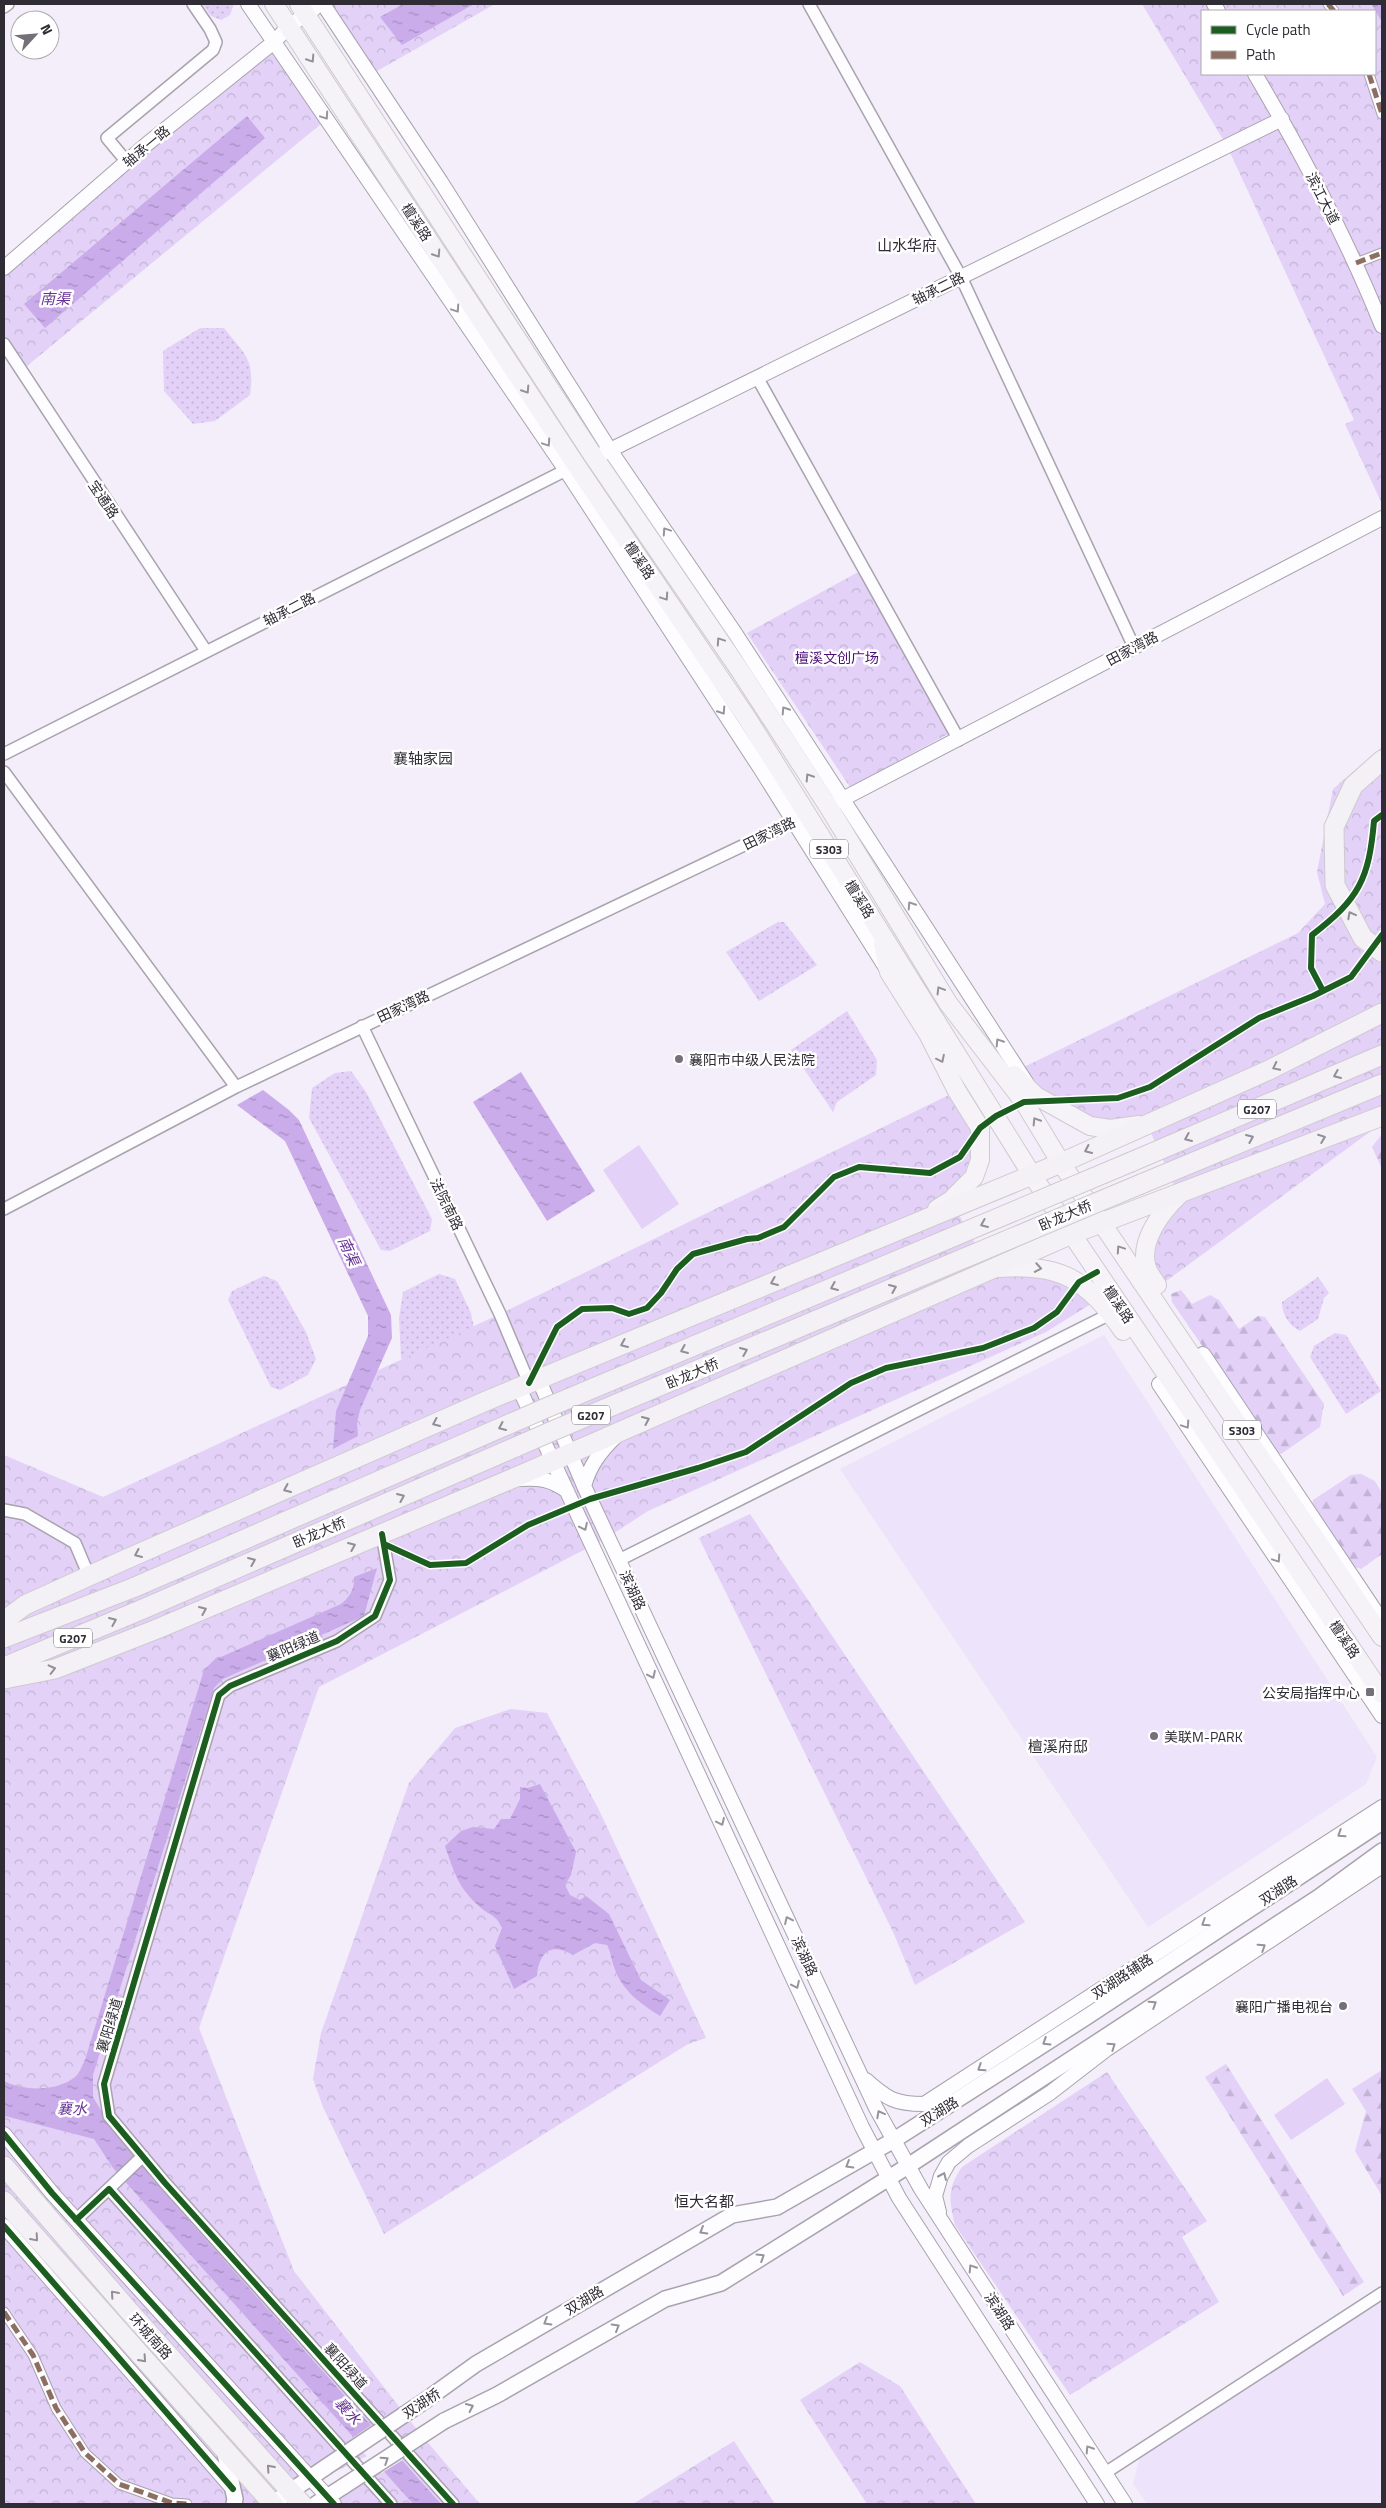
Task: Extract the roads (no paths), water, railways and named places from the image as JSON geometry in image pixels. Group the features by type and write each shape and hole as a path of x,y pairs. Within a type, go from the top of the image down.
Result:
{"highway":[{"path":"1382,760 1353,786 1334,827 1335,885 1363,938 1382,952"},
{"path":"4,1621 26,1605 89,1576 529,1384 1061,1163 1146,1123 1269,1070 1382,1013"},
{"name":"卧龙大桥","path":"4,1638 136,1587 546,1408 1382,1056"},
{"name":"卧龙大桥","path":"4,1667 143,1609 584,1418 1382,1084"},
{"path":"4,1678 63,1666 157,1629 509,1480 1072,1234 1382,1116"},
{"name":"环城南路","path":"4,2166 136,2319 296,2498"},
{"name":"环城南路","path":"4,2201 273,2504"}],"main road":[{"name":"檀溪路","path":"274,4 570,467 747,718 800,818 881,932 1032,1175 1072,1234 1116,1311 1185,1401 1382,1694"},
{"name":"檀溪路","path":"303,9 602,453 741,672 835,803 956,1014 1024,1102 1061,1163 1382,1637"},
{"path":"881,932 889,972 928,1034 957,1092 980,1128 980,1160 974,1177 951,1200 913,1224"},
{"path":"956,1014 1002,1064 1036,1096 1090,1126 1110,1129 1146,1123"},
{"path":"1178,1194 1163,1210 1152,1231 1146,1250 1147,1267 1203,1354 1212,1385"},
{"path":"990,1269 1024,1266 1056,1272 1079,1282 1116,1311 1158,1384 1185,1401"},
{"name":"双湖路","path":"476,2364 732,2215 777,2207 894,2140 1088,2016 1377,1825"},
{"name":"双湖路","path":"497,2395 665,2299 720,2283 908,2166 1319,1896 1382,1851"},
{"name":"双湖桥","path":"296,2498 310,2478 476,2364"},
{"name":"双湖桥","path":"326,2502 344,2486 444,2421 497,2395"},
{"path":"224,2449 236,2499 234,2504"},
{"path":"273,2504 296,2498"}],"street":[{"path":"4,7 8,4"},
{"path":"127,162 107,138 213,50 216,42 210,29 193,4"},
{"path":"248,4 570,467"},
{"path":"289,26 303,9 323,4 446,190 602,453"},
{"path":"809,4 961,277 1134,647"},
{"name":"轴承一路","path":"4,268 127,162 274,42 289,26"},
{"name":"滨江大道","path":"1256,75 1282,119 1356,263 1382,326"},
{"path":"1369,75 1382,114"},
{"name":"轴承二路","path":"602,453 1282,119"},
{"path":"1356,263 1382,253"},
{"name":"宝通路","path":"4,344 206,651"},
{"path":"757,377 959,740"},
{"name":"轴承二路","path":"4,754 570,467"},
{"name":"田家湾路","path":"835,803 1382,518"},
{"path":"4,772 236,1087"},
{"path":"835,803 1036,1096"},
{"path":"800,818 889,972"},
{"name":"田家湾路","path":"4,1209 236,1087 800,818"},
{"name":"法院南路","path":"362,1026 500,1314 529,1384"},
{"path":"619,1560 1116,1311"},
{"path":"1203,1354 1382,1621"},
{"name":"滨湖路","path":"529,1384 562,1457 584,1486 861,2074 894,2140 942,2222 1125,2504"},
{"name":"滨湖路","path":"529,1384 562,1457 567,1490 888,2178 899,2198 1097,2504"},
{"path":"1158,1384 1382,1716"},
{"path":"584,1486 588,1471 597,1456 620,1431"},
{"path":"509,1480 540,1478 556,1482 567,1490"},
{"path":"4,1510 25,1514 75,1543 89,1576"},
{"name":"襄阳绿道","path":"382,1534 390,1580 375,1616 337,1641 230,1686 219,1695 104,2084 109,2116 453,2504"},
{"name":"双湖路辅路","path":"861,2074 886,2098 903,2104 924,2104 1382,1808"},
{"path":"1377,1825 1382,1812"},
{"path":"942,2222 935,2196 949,2162 968,2146 1050,2093 1107,2049 1382,1866"},
{"path":"4,2134 76,2220 310,2478 326,2502"},
{"path":"76,2220 143,2156"},
{"path":"111,2187 390,2504"},
{"path":"4,2226 233,2489"},
{"path":"1105,2473 1382,2293"},
{"path":"4,2312 33,2355 56,2408 86,2453 119,2484 172,2503 187,2504"}],"water":[{"path":"403,4 474,4 402,45 380,17"},
{"path":"1382,4 1382,22 1376,10 1372,5"},
{"name":"南渠","path":"247,116 265,138 45,328 24,304"},
{"path":"521,1072 595,1191 547,1221 473,1102"},
{"path":"263,1090 299,1120 391,1315 392,1338 360,1410 357,1423 358,1436 333,1449 336,1411 368,1336 368,1316 285,1141 237,1105"},
{"name":"襄水","path":"377,1568 364,1616 223,1679 214,1688 93,2075 93,2097 111,2127 134,2153 152,2179 441,2504 413,2504 113,2168 94,2139 5,2116 4,2114 4,2081 30,2088 59,2085 75,2077 85,2060 204,1670 214,1660 341,1604 351,1592 354,1585 354,1577"},
{"path":"540,1784 576,1852 571,1875 565,1885 570,1895 580,1900 586,1896 609,1914 641,1980 670,2000 660,2016 632,1996 627,1990 617,1975 607,1945 595,1943 573,1955 558,1949 552,1950 543,1955 537,1976 514,1989 495,1946 502,1928 495,1917 480,1907 462,1886 454,1872 445,1846 461,1831 473,1827 494,1829 501,1819 510,1819 520,1799 520,1787 528,1788"}],"place":[{"name":"襄阳市中级人民法院","path":"679,1059"},
{"name":"公安局指挥中心","path":"1370,1692"},
{"name":"美联M-PARK","path":"1154,1736"},
{"name":"襄阳广播电视台","path":"1343,2006"}],"district":[{"name":"山水华府","path":"907,245"},
{"name":"襄轴家园","path":"423,758"},
{"name":"檀溪府邸","path":"1058,1746"},
{"name":"恒大名都","path":"704,2201"}],"park label":[{"name":"檀溪文创广场","path":"837,657"}]}
